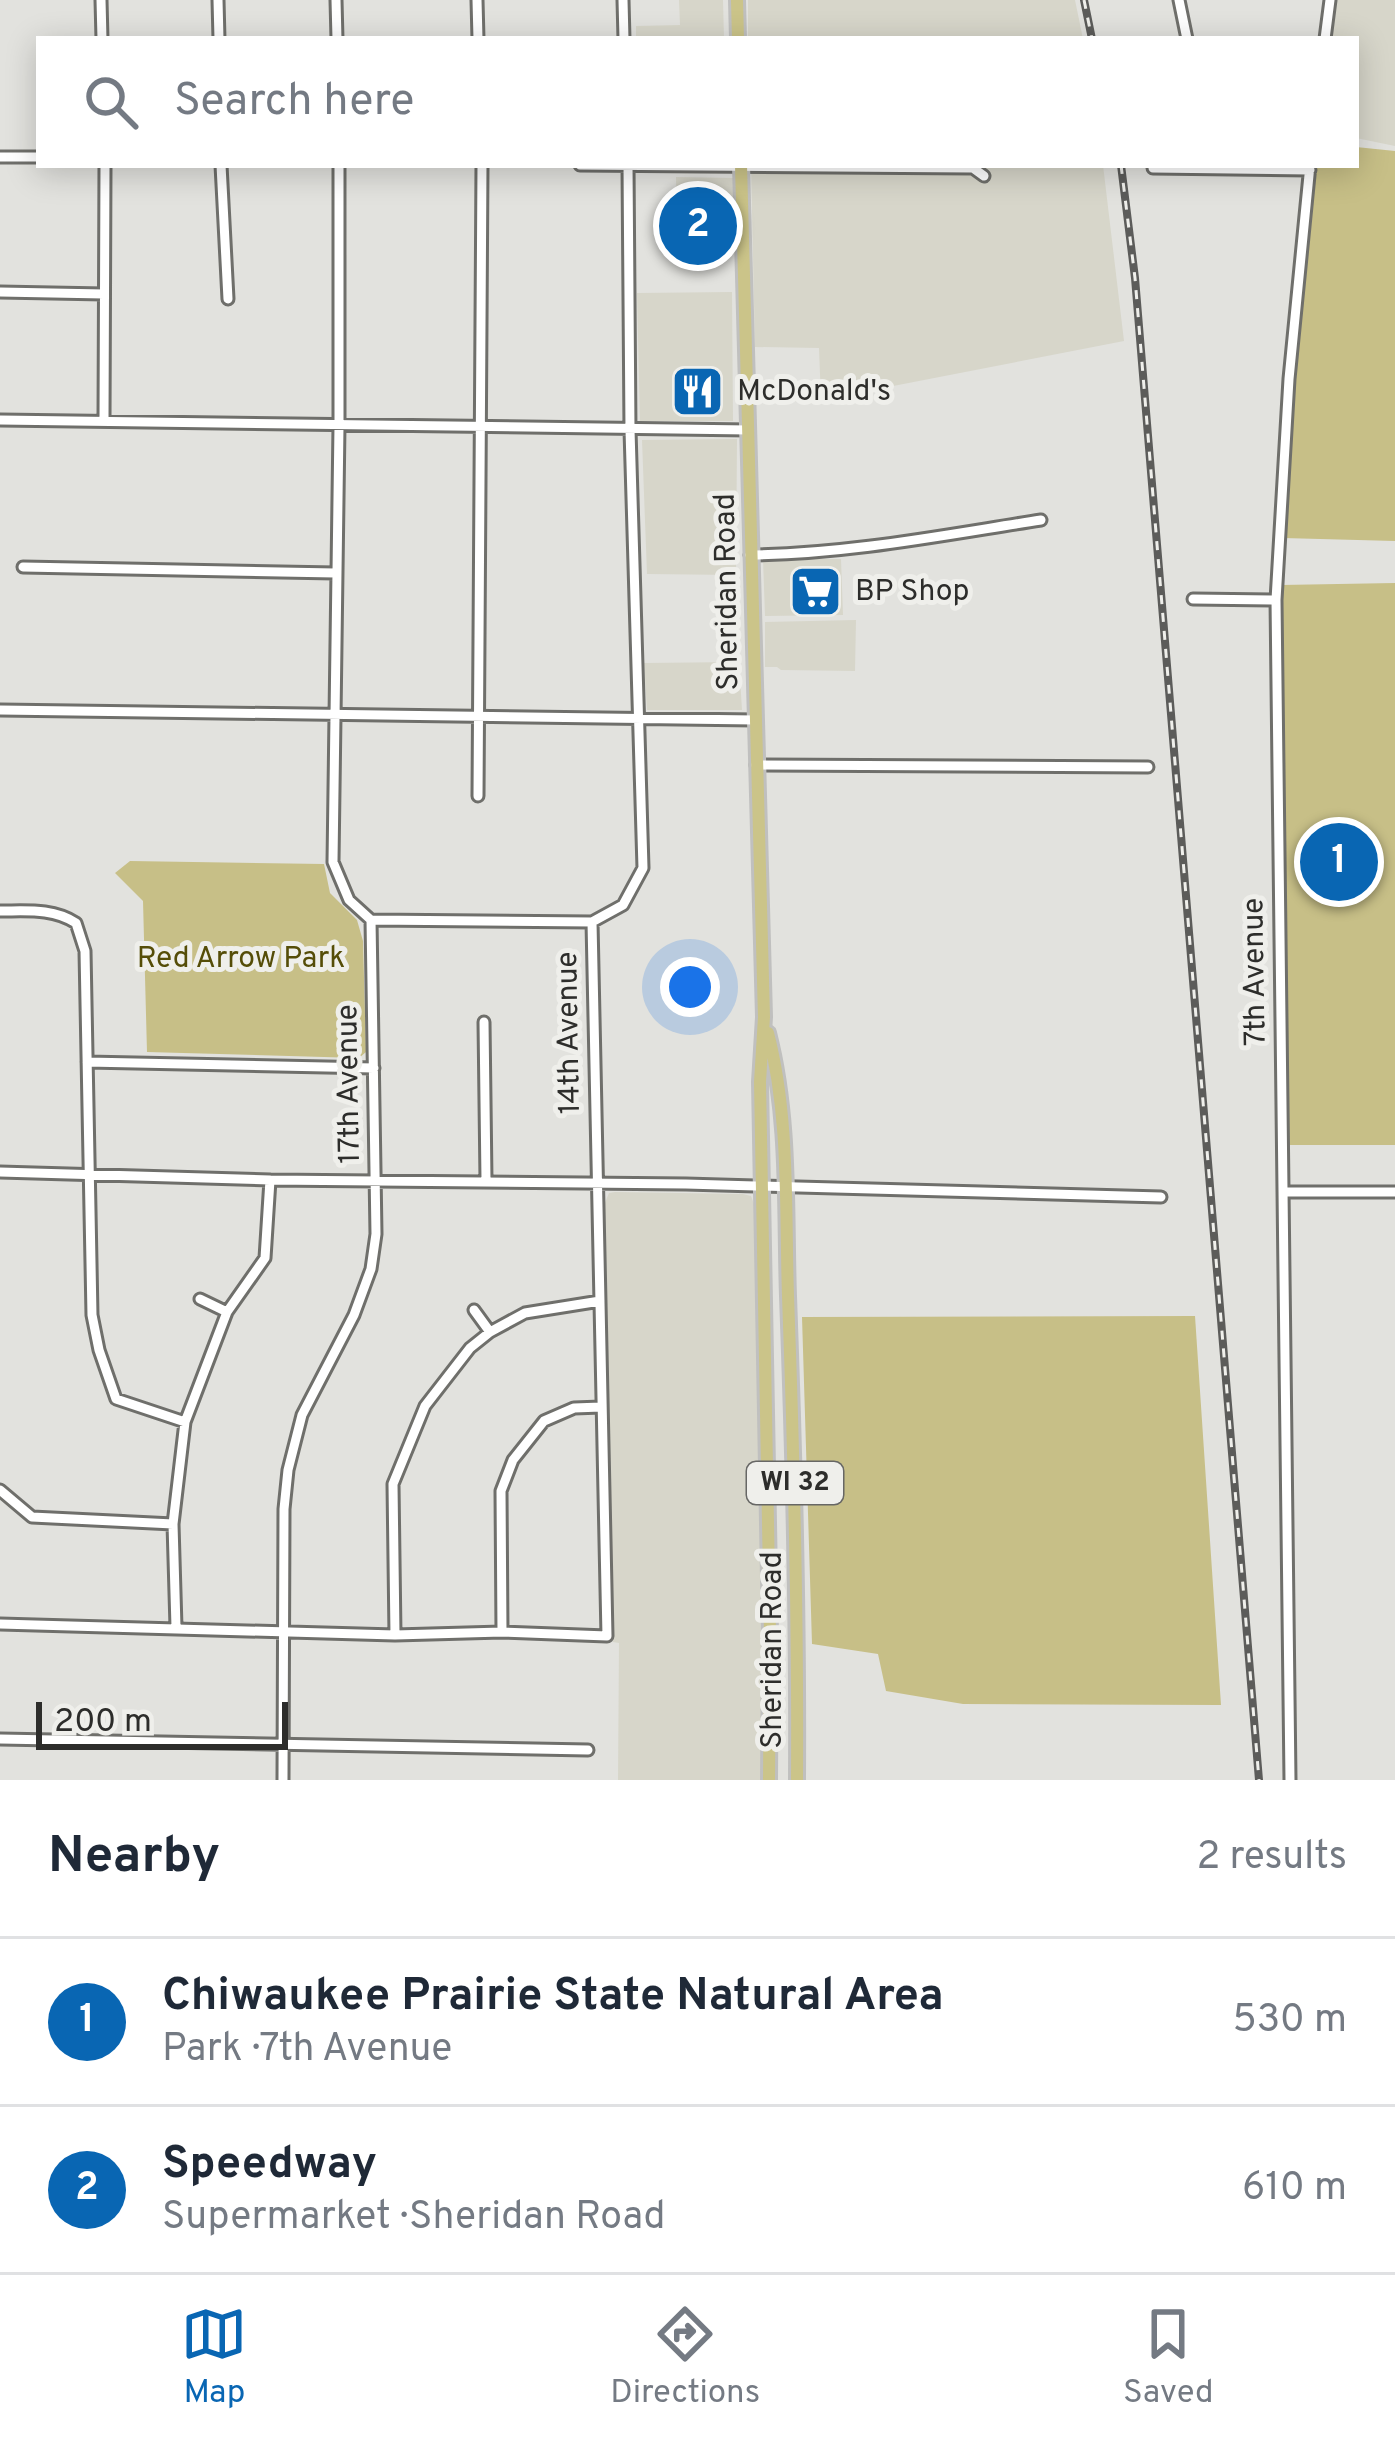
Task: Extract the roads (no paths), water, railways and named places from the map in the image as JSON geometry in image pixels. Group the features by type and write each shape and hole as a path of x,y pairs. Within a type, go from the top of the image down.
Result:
{"main road":[{"path":"737,0 738,36"},
{"name":"Sheridan Road","path":"741,168 764,1017 760,1082 770,1780"},
{"name":"Sheridan Road","path":"764,1017 775,1062 787,1186 799,1711 796,1780"}],"street":[{"path":"100,0 102,36"},
{"path":"218,0 219,36"},
{"path":"337,0 337,36"},
{"path":"477,0 478,36"},
{"path":"623,0 624,36"},
{"path":"1179,0 1186,36"},
{"path":"1325,36 1330,0"},
{"path":"0,157 36,158"},
{"path":"104,420 105,168"},
{"path":"220,168 228,298"},
{"path":"339,168 333,862 350,900 370,920 592,922"},
{"path":"478,796 482,168"},
{"name":"14th Avenue","path":"502,1632 607,1636 592,922 623,905 643,868 630,430 628,168"},
{"path":"974,168 984,176"},
{"name":"7th Avenue","path":"1289,1780 1276,600 1289,380 1310,168"},
{"path":"0,292 104,294"},
{"path":"0,421 748,430"},
{"path":"751,555 863,547 1041,520"},
{"path":"22,567 335,573"},
{"path":"1193,599 1276,600"},
{"path":"0,710 754,720"},
{"path":"756,765 1148,767"},
{"path":"0,911 45,911 76,923 85,951 92,1315 99,1350 116,1399 185,1422"},
{"name":"17th Avenue","path":"283,1780 288,1470 302,1414 354,1316 371,1269 376,1234 370,920"},
{"path":"484,1022 486,1180"},
{"path":"88,1062 374,1068"},
{"path":"0,1172 1161,1197"},
{"path":"176,1628 173,1524 185,1422 227,1312 265,1258 271,1180"},
{"path":"1283,1192 1395,1192"},
{"path":"200,1299 227,1312"},
{"path":"395,1635 392,1484 425,1406 470,1348 490,1332 525,1313 600,1301"},
{"path":"474,1310 490,1332"},
{"path":"0,1624 395,1635 502,1632 499,1519 501,1492 513,1460 544,1421 574,1408 601,1407"},
{"path":"0,1490 32,1517 173,1524"},
{"path":"0,1739 588,1750"}],"railway":[{"path":"1084,0 1091,36"},
{"path":"1121,168 1135,278 1259,1780"}],"place":[{"name":"Speedway","path":"698,226"},
{"name":"McDonald's","path":"698,392"},
{"name":"BP Shop","path":"816,592"},
{"name":"Chiwaukee Prairie State Natural Area","path":"1339,862"}],"park label":[{"name":"Red Arrow Park","path":"241,959"}]}
